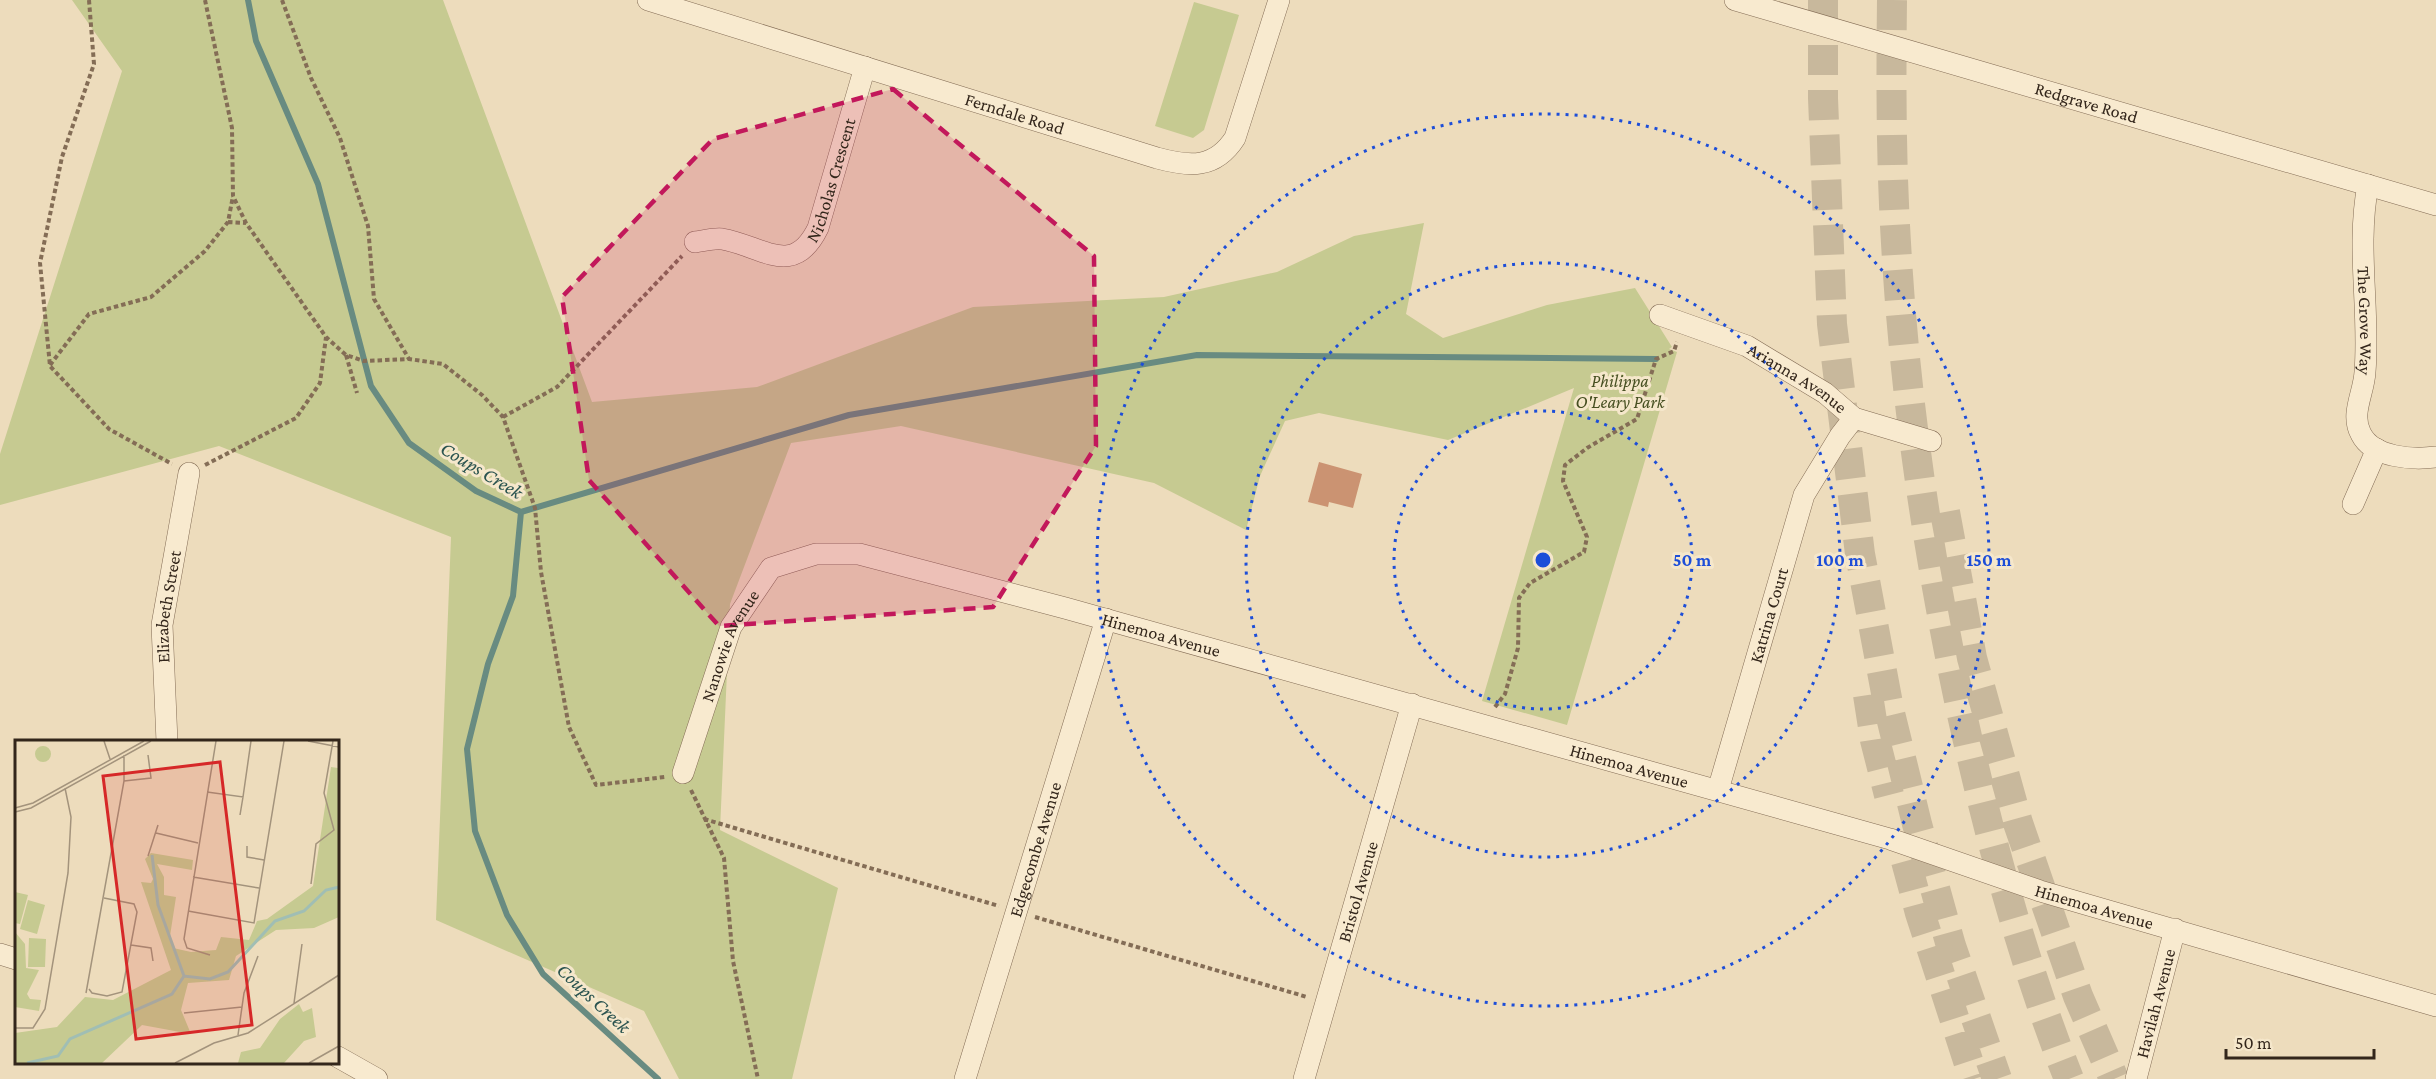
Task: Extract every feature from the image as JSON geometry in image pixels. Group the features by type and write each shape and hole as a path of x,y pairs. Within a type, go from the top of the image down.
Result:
{"street":[{"name":"Ferndale Road","path":"648,0 1176,164 1211,161 1226,153 1235,138 1279,0"},
{"name":"Redgrave Road","path":"1735,0 2436,205"},
{"name":"Nicholas Crescent","path":"695,242 721,239 772,255 787,257 800,252 812,241 819,228 866,67"},
{"name":"The Grove Way","path":"2368,185 2362,236 2365,373 2357,413 2362,436 2377,449"},
{"name":"Arianna Avenue","path":"1660,315 1747,346 1825,393 1854,418 1931,441"},
{"name":"Katrina Court","path":"1718,790 1804,495 1840,436 1854,418"},
{"path":"2353,504 2377,449 2396,455 2436,457"},
{"name":"Elizabeth Street","path":"167,740 162,624 189,473"},
{"name":"Nanowie Avenue","path":"683,773 730,627 771,568 816,554"},
{"name":"Hinemoa Avenue","path":"816,554 859,554 1106,619 1412,704 1890,839 2040,891 2436,1006"},
{"name":"Edgecombe Avenue","path":"965,1079 1106,619"},
{"name":"Bristol Avenue","path":"1304,1079 1412,704"},
{"name":"Havilah Avenue","path":"2136,1079 2175,929"},
{"path":"0,954 15,959"},
{"path":"339,1058 377,1079"}],"path":[{"path":"89,0 94,64 62,157 40,263 50,366 109,429 189,473 296,418 320,383 326,337"},
{"path":"50,366 90,314 151,297 205,251 228,222 233,196 232,128 205,0"},
{"path":"282,0 311,78 340,138 368,226 374,298 410,359"},
{"path":"233,196 246,223 326,337 345,354 364,362 410,359 443,364 482,395 503,417 535,508 541,572 569,727 596,785 656,779 683,773 723,858 733,961 758,1079"},
{"path":"228,222 246,223"},
{"path":"503,417 557,387 695,242"},
{"path":"1481,724 1505,694 1518,648 1519,598 1530,583 1584,552 1587,537 1563,481 1565,465 1587,448 1637,419 1656,359 1674,351 1682,323"},
{"path":"345,354 357,393"}],"highlighted area":[{"path":"893,89 1094,256 1096,446 993,607 719,626 589,480 562,297 713,139"}],"green space":[{"name":"Philippa O'Leary Park","path":"72,0 443,0 592,402 757,387 973,307 1164,297 1277,272 1354,236 1424,223 1406,314 1443,338 1547,305 1635,288 1672,347 1669,349 1677,352 1567,725 1482,701 1574,388 1448,440 1319,413 1285,421 1260,476 1246,530 1154,483 901,426 791,443 730,604 720,830 838,888 792,1079 679,1079 644,1011 436,920 451,537 219,446 0,505 0,454 122,71"},
{"path":"1194,2 1239,15 1204,130 1193,138 1155,126"}],"building":[{"path":"1319,462 1362,474 1353,508 1329,502 1328,507 1308,502"}],"waterway":[{"name":"Coups Creek","path":"248,0 256,41 318,184 371,386 409,443 476,491 521,512 513,596 488,664 467,749 475,831 507,915 543,974 658,1079"},
{"path":"521,512 849,415 1197,355 1656,359"}],"tunnel":[{"path":"1823,0 1823,98 1832,324 1860,554 1889,709 1917,824 1951,946 1997,1079"},
{"path":"1892,0 1892,152 1900,303 1912,423 1929,542 1963,719 1984,810 2022,946 2069,1079"},
{"path":"1945,512 1972,658 2018,823 2078,996 2114,1079"},
{"path":"1868,695 1875,740 1889,795"},
{"path":"1906,861 1920,913 1974,1079"}]}
